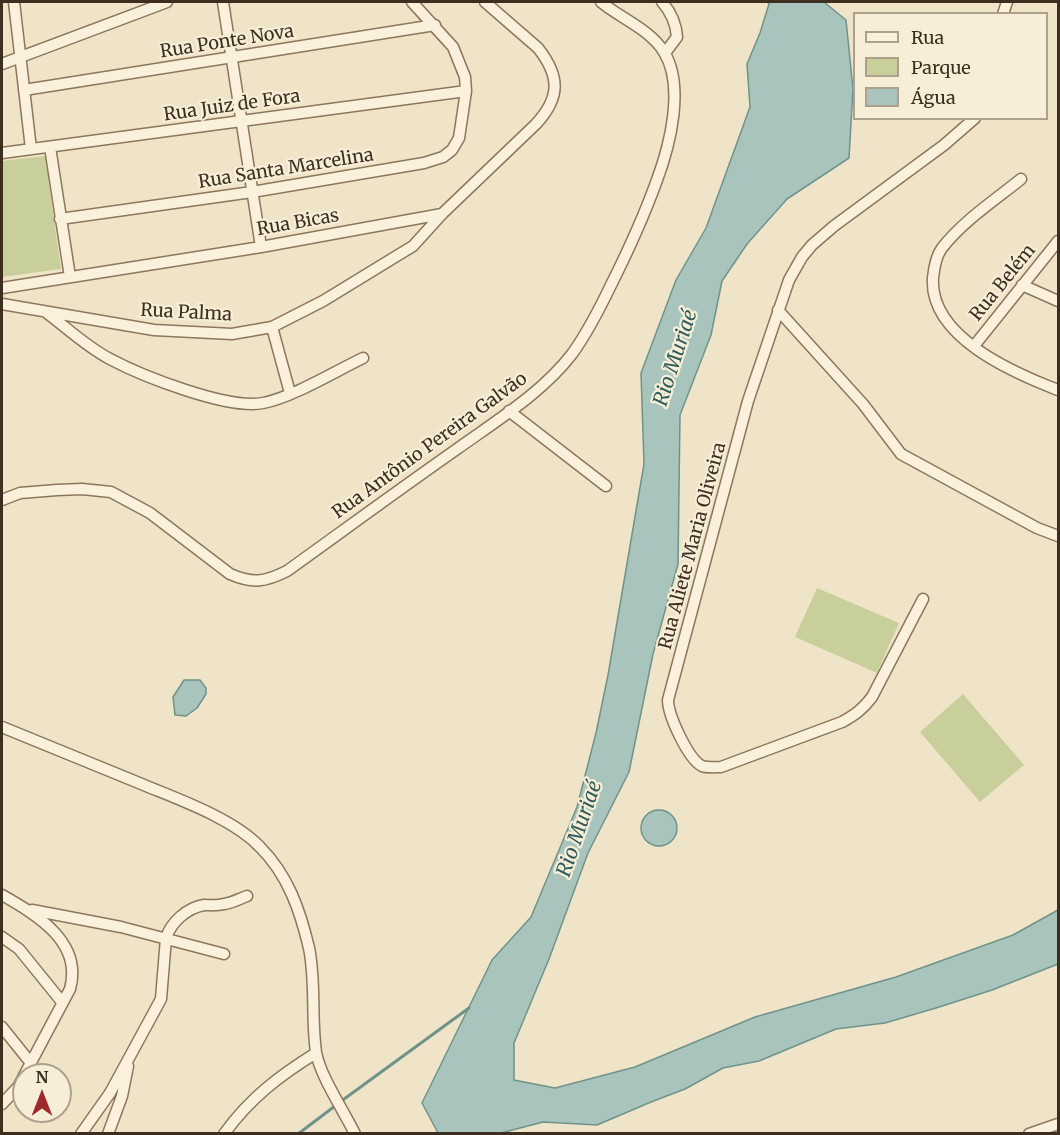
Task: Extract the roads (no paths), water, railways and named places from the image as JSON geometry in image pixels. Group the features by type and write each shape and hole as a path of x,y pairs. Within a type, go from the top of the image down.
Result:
{"street":[{"path":"14,2 32,149"},
{"path":"2,64 167,2"},
{"path":"224,2 261,246"},
{"path":"412,2 453,47 465,77 466,91"},
{"path":"443,213 548,112 553,100 554,73 544,56 538,48 485,2"},
{"path":"601,2 654,40 665,53 677,34 675,24 662,2"},
{"name":"Rua Ponte Nova","path":"24,90 435,25"},
{"name":"Rua Antônio Pereira Galvão","path":"2,500 20,493 57,490 82,489 111,492 150,513 230,574 244,580 266,580 287,571 509,411 571,356 591,325 642,223 666,158 674,121 674,95 671,72 665,53"},
{"name":"Rua Juiz de Fora","path":"2,153 466,91"},
{"name":"Rua Santa Marcelina","path":"60,219 252,192 424,163 443,157 452,150 459,138 466,91"},
{"name":"Rua Aliete Maria Oliveira","path":"923,598 872,697 855,715 842,722 721,767 701,765 694,759 671,717 668,700 748,401 789,280 812,245 834,226 944,145 973,120"},
{"path":"50,147 70,277"},
{"path":"1021,179 966,224 941,249 934,267 933,284 936,299 946,319 959,336 1016,374 1059,390"},
{"name":"Rua Bicas","path":"2,288 261,246 443,213"},
{"name":"Rua Palma","path":"2,304 154,330 232,334 272,327 323,301 413,246 443,213"},
{"name":"Rua Belém","path":"974,346 1059,241"},
{"path":"1022,285 1059,301"},
{"path":"44,310 108,358 130,369 191,391 246,405 264,403 290,393 363,358"},
{"path":"778,310 863,404 901,453 1037,528 1059,536"},
{"path":"272,327 290,393"},
{"path":"509,411 606,486"},
{"path":"2,727 189,804 233,827 259,845 276,865 291,889 304,925 311,958 316,1053 322,1070 355,1132"},
{"path":"2,895 45,922 66,948 73,964 74,976 70,989 18,1087 2,1104"},
{"path":"81,1134 110,1093 161,999 166,938 175,924 190,909 205,905 225,904 246,896"},
{"path":"25,908 166,938 224,954"},
{"path":"2,937 19,950 62,1002"},
{"path":"2,1027 30,1062"},
{"path":"224,1134 257,1095 290,1069 316,1053"},
{"path":"108,1134 122,1096 129,1057"},
{"path":"1029,1134 1059,1124"}],"water":[{"name":"Rio Muriaé","path":"767,2 824,2 846,20 853,89 849,158 787,199 747,244 722,281 711,335 680,415 678,564 653,654 629,772 588,853 549,959 514,1043 514,1080 555,1088 635,1067 755,1017 896,977 1013,935 1058,910 1058,964 992,990 936,1008 885,1023 836,1029 759,1061 723,1068 685,1089 597,1125 543,1122 501,1133 438,1133 422,1103 492,960 531,917 577,807 608,675 644,464 641,373 676,280 706,228 750,107 747,64 760,33 769,4"},
{"path":"184,680 200,680 206,688 206,694 197,708 186,716 175,715 173,697"},
{"path":"659,810 672,815 677,828 672,841 659,846 646,841 641,828 646,815"}],"waterway":[{"path":"340,1102 469,1008"},
{"path":"298,1134 335,1106"}]}
